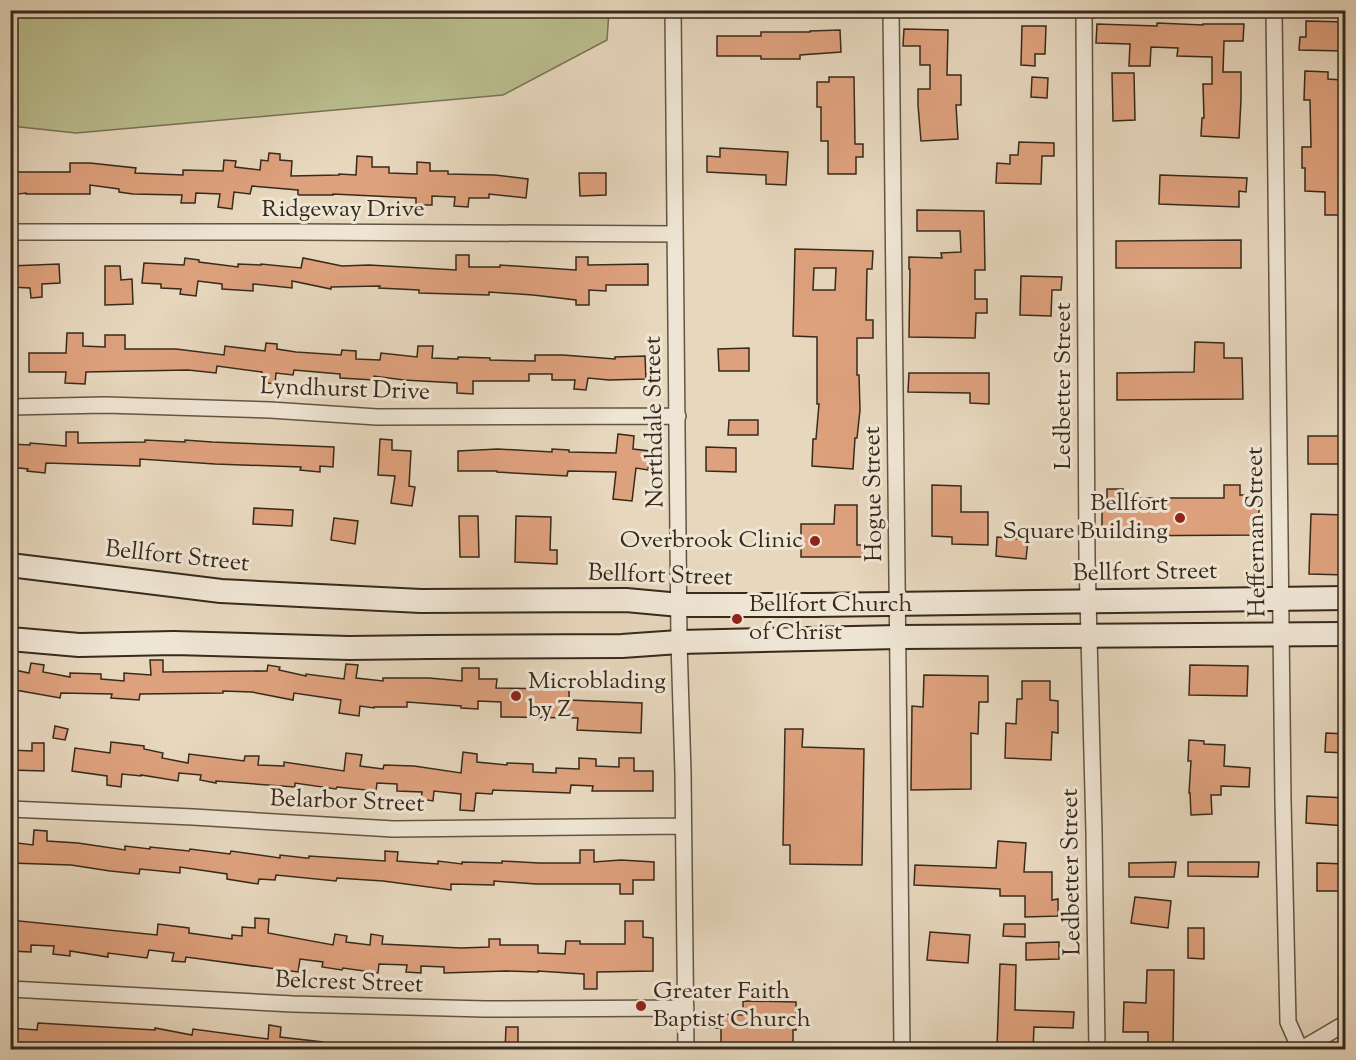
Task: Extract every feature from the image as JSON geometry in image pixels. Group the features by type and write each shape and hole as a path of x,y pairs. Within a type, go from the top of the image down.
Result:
{"main road":[{"name":"Bellfort Street","path":"10,565 222,591 421,601 626,600 680,605 897,605 1346,598"},
{"path":"10,639 79,645 174,643 349,648 622,646 679,642 898,637 1346,634"}],"street":[{"name":"Northdale Street","path":"673,10 679,642 683,768 686,1050"},
{"name":"Hogue Street","path":"891,10 902,1050"},
{"name":"Ledbetter Street","path":"1084,10 1088,636 1097,1050"},
{"name":"Heffernan Street","path":"1274,10 1287,1022 1300,1049"},
{"name":"Ridgeway Drive","path":"10,232 295,231 675,234"},
{"name":"Lyndhurst Drive","path":"10,407 105,405 270,410 376,417 678,416"},
{"name":"Belarbor Street","path":"10,809 393,829 683,826"},
{"name":"Belcrest Street","path":"10,989 293,1004 485,1009 686,1008"},
{"path":"1300,1049 1346,1023"}],"green space":[{"path":"11,10 609,11 607,40 503,95 76,133 11,126"}],"building":[{"path":"1306,21 1346,22 1344,51 1299,50 1300,37 1306,37"},
{"path":"1157,23 1244,24 1243,41 1224,41 1223,72 1241,72 1239,138 1201,136 1202,118 1204,118 1203,84 1212,84 1212,57 1177,56 1178,48 1151,47 1150,66 1129,66 1130,44 1096,43 1097,24 1157,26"},
{"path":"1022,26 1046,26 1045,54 1035,54 1035,66 1021,65"},
{"path":"904,29 948,30 947,75 961,75 961,105 956,105 958,139 921,141 918,89 930,89 930,65 920,65 920,46 903,46"},
{"path":"840,30 841,52 800,55 800,59 717,56 717,36 761,36 761,32"},
{"path":"1305,71 1328,72 1328,79 1342,80 1341,90 1346,90 1346,102 1342,102 1343,148 1346,148 1345,215 1325,215 1325,192 1305,191 1302,147 1311,147 1310,100 1304,100"},
{"path":"1112,73 1134,73 1135,120 1113,121"},
{"path":"829,77 854,77 855,144 863,144 863,157 856,157 856,174 828,174 828,141 821,141 821,107 817,107 817,82 829,82"},
{"path":"1032,77 1048,78 1047,98 1031,97"},
{"path":"1019,142 1054,143 1054,156 1042,156 1041,184 996,183 997,163 1010,164 1010,155 1018,155"},
{"path":"720,148 788,152 786,185 766,184 766,175 707,172 707,156 720,157"},
{"path":"269,153 280,154 280,160 292,161 291,176 356,175 357,156 372,157 372,167 389,167 389,173 417,174 417,162 430,163 430,171 448,171 448,174 495,175 528,179 526,198 489,194 489,198 469,198 468,207 454,206 455,197 432,196 432,205 416,205 416,198 333,194 298,195 298,190 252,186 250,194 234,192 232,209 218,207 220,194 196,193 195,203 181,203 182,195 133,194 119,192 119,189 90,185 90,194 10,195 10,172 70,172 70,163 90,163 136,168 135,173 183,175 183,170 223,171 224,160 236,161 235,167 260,170 261,160 268,161"},
{"path":"579,173 606,173 606,195 580,196"},
{"path":"1160,175 1247,178 1246,192 1239,191 1239,207 1159,204"},
{"path":"917,210 984,211 985,270 975,270 975,299 987,299 987,313 976,313 975,338 909,337 909,257 942,258 941,253 961,252 960,231 917,231"},
{"path":"1241,240 1241,268 1116,268 1116,241"},
{"path":"795,249 873,251 872,269 867,269 866,320 873,320 873,338 857,338 860,410 853,469 812,466 813,439 816,439 819,404 817,404 817,337 793,336","holes":["814,268 836,268 835,290 813,290"]},
{"path":"456,255 469,255 469,267 500,267 500,265 576,270 576,257 588,257 588,265 648,264 648,285 606,285 606,291 589,290 589,305 576,305 576,300 533,295 489,292 489,295 419,293 419,290 379,288 380,286 331,287 331,289 292,281 292,288 253,284 253,291 222,289 222,284 198,281 196,296 180,294 181,289 161,288 161,284 142,283 144,263 184,265 185,258 238,267 238,264 261,264 301,268 303,258 342,266 369,265 456,270"},
{"path":"59,264 60,283 42,284 42,297 31,298 30,288 10,287 10,266"},
{"path":"105,266 120,266 121,280 132,279 133,304 105,305"},
{"path":"1021,276 1062,277 1061,290 1052,290 1051,316 1020,315"},
{"path":"67,333 83,333 83,346 105,347 105,335 125,335 125,349 176,349 224,355 225,346 265,351 266,343 277,344 277,349 296,352 341,355 342,350 356,351 356,359 380,360 381,353 417,357 418,346 433,346 432,358 535,361 535,355 615,359 615,357 645,356 646,379 588,378 586,390 574,389 575,380 552,380 552,374 529,374 529,381 473,381 473,394 457,393 457,383 374,376 374,380 340,378 340,374 294,370 293,375 276,373 275,384 261,382 262,372 217,366 216,373 188,370 86,372 85,384 65,383 66,372 29,372 29,353 66,353"},
{"path":"1195,342 1224,343 1224,358 1242,358 1243,399 1117,400 1117,373 1194,372"},
{"path":"749,348 749,371 719,371 718,349"},
{"path":"909,373 989,373 989,404 970,403 970,393 908,392"},
{"path":"729,420 758,420 758,435 728,435"},
{"path":"66,432 78,432 78,443 145,442 145,440 185,442 185,440 334,447 333,467 320,466 320,472 300,470 301,467 140,459 140,466 46,463 45,473 10,467 10,444 66,446"},
{"path":"618,434 634,436 633,449 650,451 648,470 636,468 632,501 613,499 616,472 568,471 567,476 458,471 458,451 498,449 552,452 552,449 569,450 569,452 616,453"},
{"path":"1308,436 1346,436 1346,464 1308,464"},
{"path":"380,439 392,440 392,450 411,451 409,486 415,487 412,506 391,503 395,476 378,475"},
{"path":"706,447 736,448 736,472 706,471"},
{"path":"932,485 961,486 961,512 988,512 988,545 952,544 952,537 932,536"},
{"name":"Bellfort Square Building","path":"1224,485 1240,485 1240,495 1259,495 1259,535 1102,536 1102,500 1107,500 1107,489 1123,489 1123,498 1224,498"},
{"path":"835,505 857,505 857,545 863,545 863,557 801,557 801,524 834,524"},
{"path":"254,508 293,510 292,526 253,524"},
{"path":"1311,514 1346,515 1346,575 1309,574"},
{"path":"459,516 478,516 479,557 460,557"},
{"path":"516,516 551,517 550,550 557,550 557,564 515,562"},
{"path":"334,518 358,521 355,544 331,540"},
{"path":"997,537 1028,540 1026,559 996,556"},
{"path":"150,660 163,660 163,672 267,671 268,665 306,676 306,674 344,679 346,664 358,665 356,678 383,681 383,678 429,678 462,681 462,668 479,668 479,679 497,679 496,688 569,689 569,700 642,703 641,733 577,730 578,718 501,717 501,702 478,701 478,709 407,702 407,707 360,706 359,716 339,713 341,700 294,693 293,700 252,692 223,691 223,693 140,694 139,700 111,698 112,694 61,693 60,698 10,689 10,669 29,673 31,663 44,665 43,672 70,677 70,673 101,674 101,679 124,681 124,673 151,675"},
{"path":"1190,665 1248,666 1247,696 1189,695"},
{"path":"924,675 988,676 988,702 979,702 978,734 971,733 971,789 911,790 912,706 923,707"},
{"path":"1022,681 1050,681 1050,700 1058,701 1058,733 1052,732 1051,760 1005,758 1006,723 1016,724 1017,699 1022,699"},
{"path":"55,726 68,729 65,740 53,738"},
{"path":"785,729 803,729 802,747 864,749 862,865 790,864 790,845 783,845"},
{"path":"1326,733 1346,734 1346,753 1325,752"},
{"path":"1189,740 1204,741 1204,744 1225,745 1224,766 1250,768 1249,787 1221,786 1221,795 1211,795 1212,814 1191,815"},
{"path":"111,742 144,746 144,749 163,753 162,758 188,763 189,754 244,761 245,756 259,756 258,765 284,766 284,762 344,771 346,753 362,755 360,766 383,769 384,765 414,766 461,773 463,752 477,754 477,762 507,765 507,763 533,764 533,772 556,773 556,768 579,769 579,758 596,759 596,766 619,767 619,758 634,758 634,771 653,771 653,791 592,791 593,786 571,785 570,793 493,790 492,794 476,793 474,811 460,810 461,794 434,791 433,801 421,799 422,792 397,791 397,784 377,783 376,791 337,787 336,789 295,783 295,787 216,781 216,783 200,780 201,775 179,773 178,781 122,774 121,787 107,785 107,776 72,771 75,748 110,753"},
{"path":"32,743 44,743 44,771 10,770 10,750 32,751"},
{"path":"1307,796 1346,798 1346,826 1306,823"},
{"path":"34,830 47,831 47,841 125,850 125,846 150,849 150,847 230,854 231,851 280,858 280,855 385,861 385,851 398,852 397,861 438,864 438,861 462,864 462,862 502,863 502,861 580,863 580,850 594,850 594,862 621,860 654,862 654,880 633,880 633,894 620,894 620,884 536,884 494,881 494,885 451,884 451,890 383,881 337,878 336,881 276,875 275,880 259,879 258,884 227,879 227,874 180,867 180,873 140,869 139,874 71,865 10,863 10,842 33,845"},
{"path":"998,841 1026,843 1024,872 1052,872 1052,900 1058,899 1058,916 1025,917 1025,896 1000,896 1000,889 914,885 915,865 996,868"},
{"path":"1176,862 1174,877 1129,877 1129,863"},
{"path":"1188,862 1259,862 1258,877 1188,876"},
{"path":"1317,863 1346,864 1346,891 1317,891"},
{"path":"1135,897 1171,901 1168,928 1131,923"},
{"path":"255,918 269,919 268,933 333,945 335,934 347,936 346,942 370,945 371,934 383,936 382,944 461,948 489,947 489,939 500,939 500,945 538,945 538,953 565,954 566,941 580,941 580,944 625,944 625,921 643,921 643,937 653,938 653,971 597,972 597,989 584,989 584,974 538,971 444,973 444,967 421,966 421,973 406,972 407,965 379,964 378,973 322,967 323,962 300,959 298,972 186,957 185,962 172,961 174,953 149,950 147,958 108,953 108,957 70,951 70,956 53,954 54,946 31,945 31,952 10,951 10,920 157,935 158,924 189,928 189,933 232,939 232,935 242,936 242,927 255,928"},
{"path":"1004,924 1025,924 1025,937 1003,936"},
{"path":"1188,928 1204,928 1204,959 1188,958"},
{"path":"930,932 970,935 968,963 927,960"},
{"path":"1059,942 1059,959 1026,960 1026,943"},
{"path":"1000,964 1016,965 1015,1010 1074,1012 1073,1028 1034,1027 1033,1049 997,1047"},
{"path":"1147,970 1174,970 1173,1050 1148,1050 1148,1032 1123,1032 1124,1002 1146,1003"},
{"path":"743,1001 796,1002 793,1050 721,1050 721,1028 710,1028 710,1014 743,1015"},
{"path":"38,1023 155,1030 155,1028 192,1035 193,1029 268,1039 269,1025 281,1027 280,1037 323,1042 323,1050 10,1050 10,1028 37,1030"},
{"path":"506,1027 518,1027 518,1050 505,1050"}],"place":[{"name":"Bellfort Square Building","path":"1180,518"},
{"name":"Overbrook Clinic","path":"815,541"},
{"name":"Bellfort Church of Christ","path":"737,619"},
{"name":"Microblading by Z","path":"516,696"},
{"name":"Greater Faith Baptist Church","path":"641,1006"}]}
